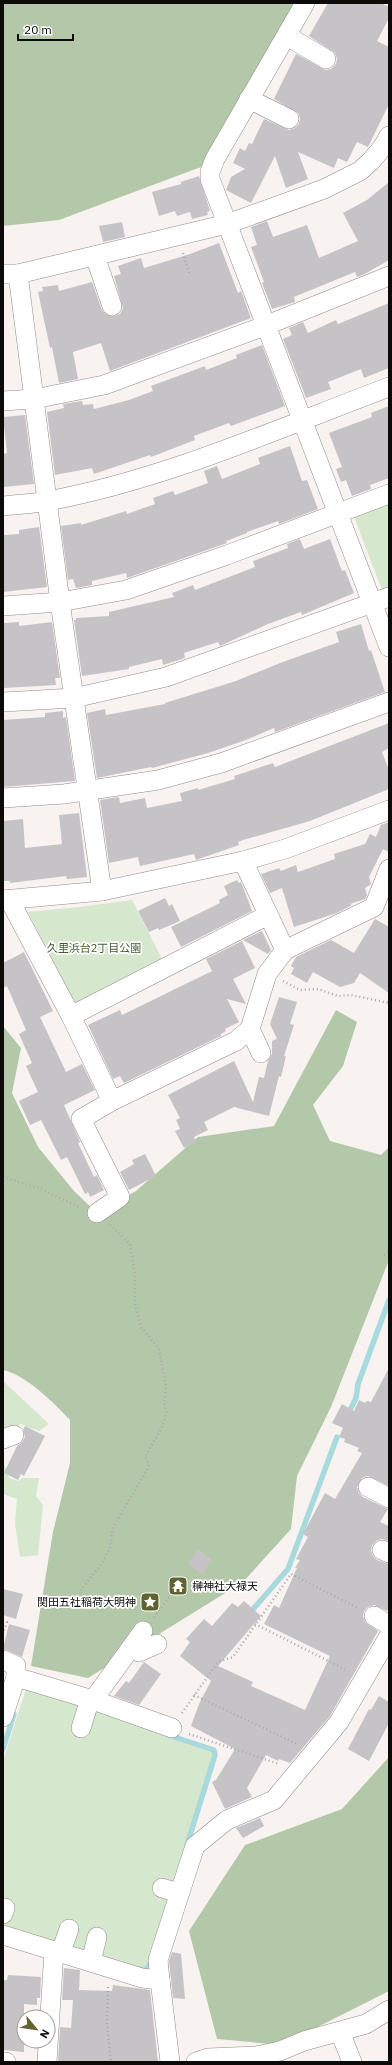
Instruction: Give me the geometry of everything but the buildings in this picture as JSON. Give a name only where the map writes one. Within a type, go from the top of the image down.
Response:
[{"type":"street","points":[[305,3],[214,159],[210,172],[210,179],[339,514],[380,600],[389,647]]},
{"type":"street","points":[[287,36],[326,59]]},
{"type":"street","points":[[249,99],[289,119]]},
{"type":"street","points":[[102,891],[60,602],[34,399],[11,274],[95,256],[227,224],[324,189],[346,179],[371,161],[382,148],[389,136]]},
{"type":"street","points":[[95,256],[112,306]]},
{"type":"street","points":[[3,401],[34,399],[104,385],[267,325],[389,276]]},
{"type":"street","points":[[3,506],[47,502],[124,484],[168,470],[389,387]]},
{"type":"street","points":[[3,606],[60,602],[126,590],[155,581],[339,514],[389,494]]},
{"type":"street","points":[[3,702],[74,698],[166,677],[380,600]]},
{"type":"street","points":[[3,798],[88,791],[158,780],[221,763],[389,702]]},
{"type":"street","points":[[112,1101],[71,1016],[7,900],[102,891],[243,861],[285,849],[389,810]]},
{"type":"street","points":[[243,861],[285,950]]},
{"type":"street","points":[[97,1213],[120,1197],[81,1119],[112,1101],[236,1041],[250,1029],[267,974],[285,950],[374,907],[389,869]]},
{"type":"street","points":[[71,1016],[268,915]]},
{"type":"street","points":[[250,1029],[261,1053]]},
{"type":"street","points":[[368,1487],[389,1498]]},
{"type":"street","points":[[170,2062],[158,1960],[170,1891],[195,1846],[227,1820],[274,1800],[339,1722],[389,1636]]},
{"type":"street","points":[[81,1728],[91,1700],[133,1647],[150,1638]]},
{"type":"street","points":[[3,1660],[16,1666],[16,1677],[3,1717]]},
{"type":"street","points":[[16,1677],[91,1700],[168,1731]]},
{"type":"street","points":[[47,2062],[57,1951],[69,1929]]},
{"type":"street","points":[[3,1935],[142,1978],[160,1980]]},
{"type":"street","points":[[91,1962],[98,1937]]},
{"type":"street","points":[[196,2062],[208,2058],[256,2056],[280,2051],[304,2041],[366,2024],[389,2010]]},
{"type":"street","points":[[340,2032],[352,2062]]},
{"type":"path","points":[[177,236],[190,276]]},
{"type":"path","points":[[267,974],[300,990],[318,989],[338,996],[351,995],[389,1003]]},
{"type":"path","points":[[3,1177],[38,1188],[79,1207],[92,1210],[130,1244],[135,1275],[135,1303],[141,1327],[159,1349],[166,1387],[164,1404],[167,1411],[162,1428],[145,1457],[149,1464],[148,1470],[112,1529],[111,1546],[102,1563],[80,1591],[81,1603],[85,1605],[89,1606],[112,1601],[122,1606],[132,1607]]},
{"type":"path","points":[[384,1255],[389,1252]]},
{"type":"path","points":[[298,1771],[168,1731],[218,1662],[233,1657],[291,1574],[382,1621]]},
{"type":"path","points":[[150,1638],[184,1578]]},
{"type":"path","points":[[3,1621],[7,1622],[3,1633]]},
{"type":"path","points":[[255,1624],[365,1679]]},
{"type":"path","points":[[194,1695],[313,1752]]},
{"type":"path","points":[[108,1968],[107,2024],[111,2062]]},
{"type":"green space","points":[[3,3],[296,3],[201,167],[59,220],[3,226]]},
{"type":"green space","points":[[389,500],[389,587],[382,590],[353,514]]},
{"type":"green space","name":"久里浜台2丁目公園","points":[[132,900],[163,961],[80,1003],[73,1001],[28,912]]},
{"type":"green space","points":[[336,1010],[357,1022],[343,1066],[313,1105],[330,1141],[381,1155],[389,1147],[389,1260],[331,1407],[297,1476],[291,1529],[243,1582],[88,1678],[31,1666],[53,1532],[70,1463],[70,1420],[48,1398],[30,1383],[21,1377],[3,1370],[3,1026],[21,1048],[12,1093],[38,1147],[74,1191],[97,1213],[136,1191],[198,1137],[274,1126]]},
{"type":"green space","points":[[3,1381],[49,1424],[39,1431],[20,1424],[17,1432],[3,1437]]},
{"type":"green space","points":[[3,1461],[9,1478],[19,1481],[22,1478],[39,1478],[36,1496],[43,1505],[38,1555],[20,1557],[15,1524],[17,1499],[3,1494]]},
{"type":"green space","points":[[27,1686],[215,1751],[145,1970],[3,1925],[3,1761]]},
{"type":"green space","points":[[389,1757],[389,1991],[282,2045],[217,2039],[189,1931],[245,1845],[342,1809]]},
{"type":"waterway","points":[[348,1414],[356,1398],[358,1384],[389,1300]]},
{"type":"waterway","points":[[248,1615],[288,1569],[337,1437]]},
{"type":"waterway","points":[[3,1749],[14,1714]]},
{"type":"waterway","points":[[168,1735],[214,1750],[215,1755],[187,1845]]},
{"type":"waterway","points":[[140,1969],[143,1970],[149,1967],[151,1958]]},
{"type":"place","name":"榊神社大禄天","points":[[178,1586]]},
{"type":"place","name":"関田五社稲荷大明神","points":[[150,1602]]}]
